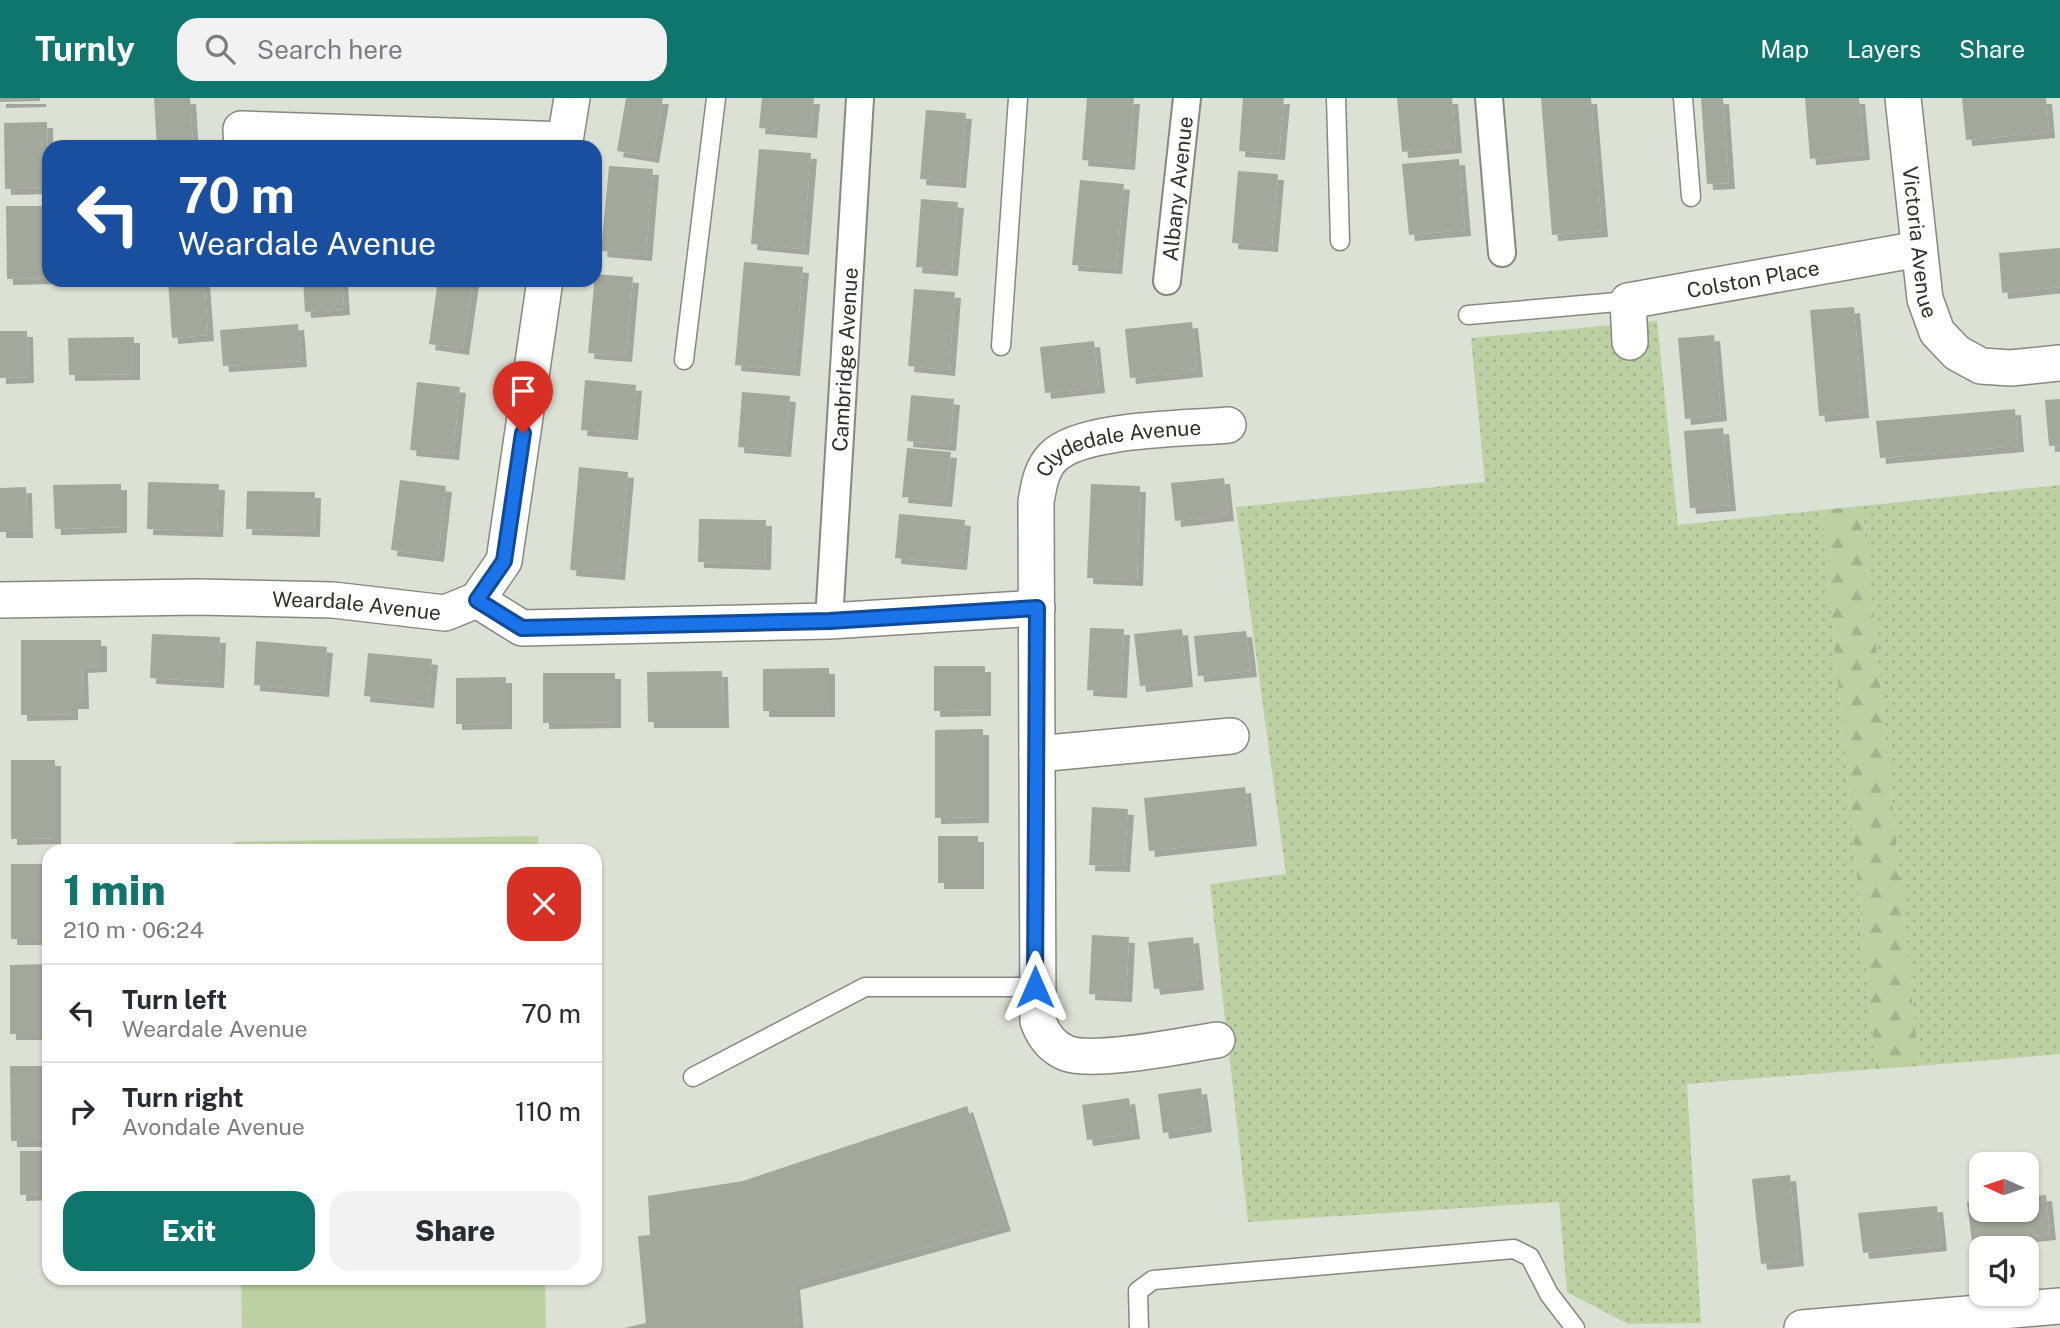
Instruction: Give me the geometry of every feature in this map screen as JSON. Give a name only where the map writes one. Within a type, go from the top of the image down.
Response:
[{"type":"street","points":[[566,140],[572,98]]},
{"type":"street","name":"Cambridge Avenue","points":[[829,621],[860,98]]},
{"type":"street","name":"Albany Avenue","points":[[1167,281],[1186,98]]},
{"type":"street","points":[[1489,98],[1502,253]]},
{"type":"street","name":"Victoria Avenue","points":[[1903,98],[1919,249],[1930,317],[1937,332],[1957,354],[1981,366],[1994,369],[2060,363]]},
{"type":"street","points":[[242,140],[241,129],[479,140]]},
{"type":"street","name":"Colston Place","points":[[1628,301],[1919,249]]},
{"type":"street","points":[[544,287],[504,561],[477,600],[522,628],[829,621],[1037,608]]},
{"type":"street","points":[[1628,301],[1630,342]]},
{"type":"street","name":"Clydedale Avenue","points":[[1217,1040],[1097,1056],[1068,1053],[1056,1047],[1041,1031],[1035,987],[1036,502],[1041,477],[1053,457],[1070,445],[1095,437],[1228,425]]},
{"type":"street","name":"Weardale Avenue","points":[[0,600],[198,597],[332,600],[445,613],[477,600]]},
{"type":"street","points":[[1037,754],[1231,736]]},
{"type":"street","points":[[1802,1328],[2060,1306]]},
{"type":"lane","points":[[684,360],[716,98]]},
{"type":"lane","points":[[1001,346],[1018,98]]},
{"type":"lane","points":[[1336,98],[1340,241]]},
{"type":"lane","points":[[1683,98],[1691,197]]},
{"type":"lane","points":[[1468,315],[1628,301]]},
{"type":"lane","points":[[693,1077],[865,987],[1035,987]]},
{"type":"lane","points":[[1139,1328],[1138,1291],[1153,1280],[1514,1249],[1530,1257],[1549,1294],[1575,1328]]},
{"type":"green space","points":[[1657,321],[1678,525],[1821,510],[1876,1069],[1687,1084],[1701,1323],[1628,1324],[1567,1292],[1559,1202],[1248,1222],[1210,884],[1286,874],[1236,507],[1485,482],[1471,338]]},
{"type":"green space","points":[[2060,485],[2060,1054],[1919,1066],[1862,506]]},
{"type":"green space","points":[[1862,506],[1919,1066],[1876,1069],[1821,510]]},
{"type":"green space","points":[[538,836],[538,844],[234,842]]},
{"type":"green space","points":[[241,1285],[545,1285],[546,1328],[242,1328]]},
{"type":"building","points":[[0,98],[40,98],[40,101],[0,102]]},
{"type":"building","points":[[154,98],[190,98],[193,140],[157,140]]},
{"type":"building","points":[[626,98],[663,98],[653,157],[617,151]]},
{"type":"building","points":[[762,98],[814,98],[811,132],[759,128]]},
{"type":"building","points":[[1087,98],[1134,98],[1129,164],[1082,160]]},
{"type":"building","points":[[1243,98],[1284,98],[1279,154],[1239,151]]},
{"type":"building","points":[[1397,98],[1452,98],[1456,147],[1402,152]]},
{"type":"building","points":[[1541,98],[1591,98],[1602,231],[1552,235]]},
{"type":"building","points":[[1701,98],[1723,98],[1729,183],[1707,184]]},
{"type":"building","points":[[1805,98],[1859,98],[1864,154],[1810,159]]},
{"type":"building","points":[[1962,98],[2046,98],[2049,132],[1966,140]]},
{"type":"building","points":[[926,110],[966,113],[960,182],[920,179]]},
{"type":"building","points":[[47,122],[47,140],[42,140],[42,188],[5,189],[4,123]]},
{"type":"building","points":[[759,149],[811,153],[803,249],[751,244]]},
{"type":"building","points":[[1459,159],[1465,230],[1409,235],[1402,164]]},
{"type":"building","points":[[609,166],[653,169],[646,255],[602,251]]},
{"type":"building","points":[[1238,171],[1278,174],[1272,246],[1232,243]]},
{"type":"building","points":[[1080,180],[1124,184],[1116,268],[1072,265]]},
{"type":"building","points":[[921,199],[958,202],[952,270],[916,267]]},
{"type":"building","points":[[6,206],[42,206],[42,278],[7,279]]},
{"type":"building","points":[[2060,248],[2060,287],[2002,293],[1999,253]]},
{"type":"building","points":[[744,262],[803,267],[794,370],[735,365]]},
{"type":"building","points":[[602,275],[633,277],[626,356],[588,353],[594,287],[602,287]]},
{"type":"building","points":[[168,287],[205,287],[208,335],[172,338]]},
{"type":"building","points":[[303,287],[342,287],[344,309],[305,312]]},
{"type":"building","points":[[437,287],[472,287],[463,349],[429,344]]},
{"type":"building","points":[[914,289],[955,292],[949,370],[908,366]]},
{"type":"building","points":[[1854,307],[1863,412],[1819,416],[1810,310]]},
{"type":"building","points":[[1192,322],[1197,371],[1130,378],[1125,329]]},
{"type":"building","points":[[298,324],[301,361],[223,366],[220,330]]},
{"type":"building","points":[[0,331],[27,331],[28,377],[0,378]]},
{"type":"building","points":[[1714,335],[1721,415],[1685,419],[1678,338]]},
{"type":"building","points":[[134,337],[134,374],[69,375],[68,338]]},
{"type":"building","points":[[1094,341],[1099,387],[1045,393],[1040,347]]},
{"type":"building","points":[[585,380],[636,385],[632,434],[581,430]]},
{"type":"building","points":[[417,382],[460,387],[453,454],[410,450]]},
{"type":"building","points":[[742,392],[790,396],[785,451],[738,447]]},
{"type":"building","points":[[911,395],[954,399],[950,445],[907,441]]},
{"type":"building","points":[[2060,399],[2060,445],[2049,446],[2045,400]]},
{"type":"building","points":[[2015,409],[2018,446],[1880,458],[1876,421]]},
{"type":"building","points":[[1723,428],[1730,505],[1690,508],[1684,431]]},
{"type":"building","points":[[907,448],[951,452],[946,501],[902,497]]},
{"type":"building","points":[[579,467],[628,472],[619,574],[570,570]]},
{"type":"building","points":[[1224,478],[1228,515],[1175,521],[1171,483]]},
{"type":"building","points":[[400,480],[446,486],[438,556],[391,550]]},
{"type":"building","points":[[148,482],[219,484],[217,531],[147,529]]},
{"type":"building","points":[[121,484],[121,527],[55,529],[53,485]]},
{"type":"building","points":[[1091,484],[1140,486],[1137,580],[1087,578]]},
{"type":"building","points":[[26,487],[27,532],[0,532],[0,488]]},
{"type":"building","points":[[247,491],[315,492],[314,531],[246,529]]},
{"type":"building","points":[[899,514],[965,520],[961,564],[895,558]]},
{"type":"building","points":[[699,519],[766,520],[765,564],[698,562]]},
{"type":"building","points":[[1090,628],[1124,629],[1121,692],[1087,690]]},
{"type":"building","points":[[1182,629],[1187,681],[1140,686],[1134,634]]},
{"type":"building","points":[[1246,631],[1251,671],[1198,676],[1194,636]]},
{"type":"building","points":[[152,634],[220,637],[218,682],[150,678]]},
{"type":"building","points":[[21,640],[101,640],[101,666],[82,667],[83,703],[72,703],[72,714],[21,715]]},
{"type":"building","points":[[256,641],[327,647],[323,691],[254,685]]},
{"type":"building","points":[[368,653],[432,659],[428,702],[364,696]]},
{"type":"building","points":[[934,666],[985,666],[985,710],[934,711]]},
{"type":"building","points":[[829,668],[829,711],[763,711],[763,669]]},
{"type":"building","points":[[722,671],[723,722],[648,722],[647,672]]},
{"type":"building","points":[[543,673],[615,673],[615,722],[543,723]]},
{"type":"building","points":[[506,677],[506,723],[456,724],[456,678]]},
{"type":"building","points":[[983,729],[983,817],[935,818],[935,730]]},
{"type":"building","points":[[11,760],[55,760],[55,838],[11,839]]},
{"type":"building","points":[[1245,787],[1251,840],[1149,851],[1144,798]]},
{"type":"building","points":[[1092,807],[1128,809],[1124,866],[1089,865]]},
{"type":"building","points":[[938,836],[978,836],[978,883],[938,883]]},
{"type":"building","points":[[11,864],[42,864],[42,939],[11,939]]},
{"type":"building","points":[[1092,935],[1129,937],[1126,996],[1089,994]]},
{"type":"building","points":[[1193,937],[1198,984],[1154,989],[1148,942]]},
{"type":"building","points":[[42,964],[42,1034],[10,1034],[10,965]]},
{"type":"building","points":[[10,1066],[42,1066],[42,1141],[11,1141]]},
{"type":"building","points":[[1201,1088],[1206,1126],[1163,1133],[1158,1094]]},
{"type":"building","points":[[1129,1098],[1134,1133],[1087,1140],[1082,1105]]},
{"type":"building","points":[[967,1106],[1005,1225],[794,1284],[798,1328],[624,1328],[646,1323],[638,1236],[650,1235],[648,1196],[743,1181]]},
{"type":"building","points":[[20,1151],[42,1151],[42,1194],[20,1195]]},
{"type":"building","points":[[1790,1175],[1798,1260],[1761,1264],[1752,1179]]},
{"type":"building","points":[[2046,1195],[2050,1234],[1971,1236],[1970,1222],[2039,1222],[2039,1196]]},
{"type":"building","points":[[1937,1206],[1941,1245],[1863,1253],[1858,1213]]},
{"type":"route","points":[[523,433],[504,561],[477,600],[522,628],[829,621],[1037,608],[1035,987]]}]
